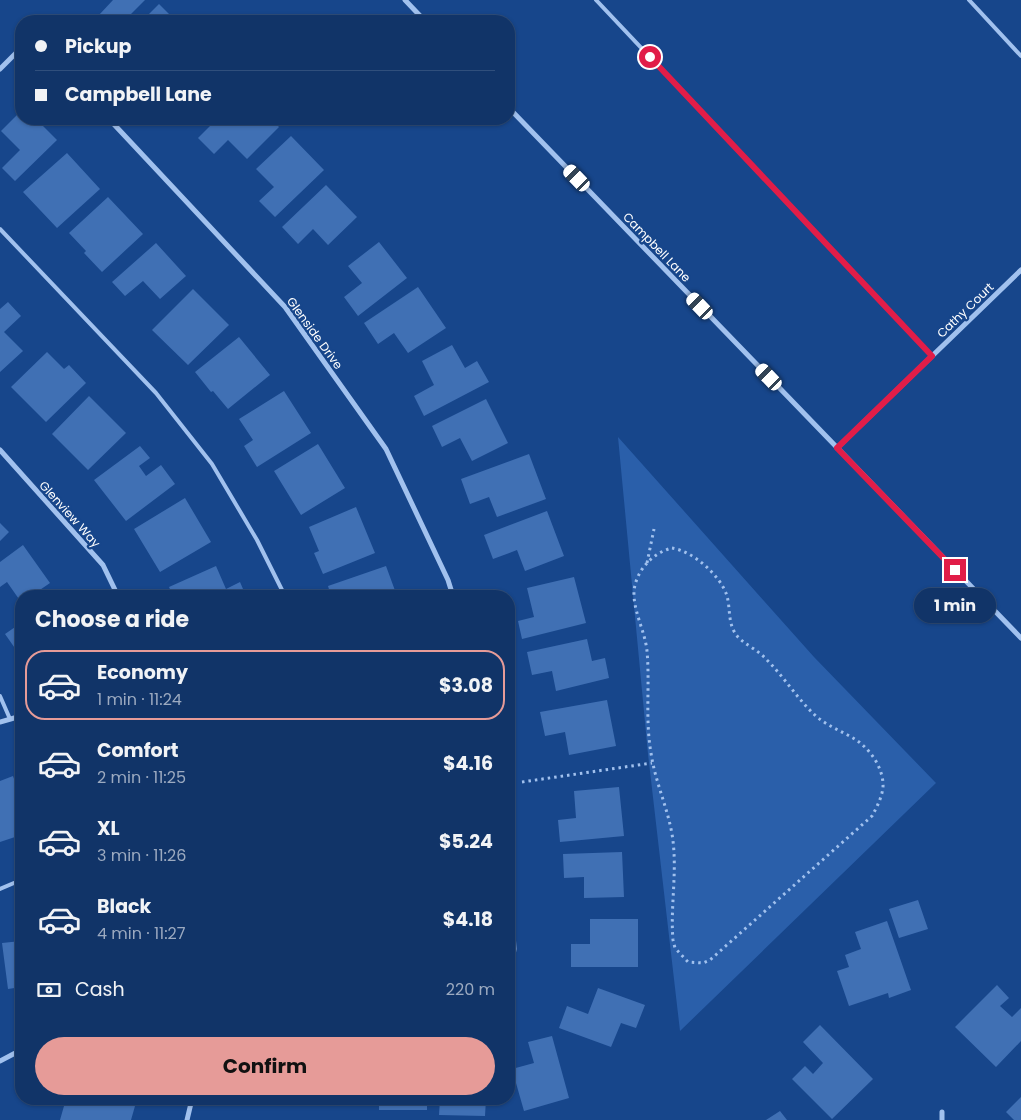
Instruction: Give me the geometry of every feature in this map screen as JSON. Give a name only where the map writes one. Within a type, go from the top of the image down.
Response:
[{"type":"street","points":[[405,0],[419,15]]},
{"type":"street","points":[[0,69],[15,54]]},
{"type":"street","name":"Campbell Lane","points":[[515,114],[1021,638]]},
{"type":"street","name":"Glenside Drive","points":[[115,125],[285,307],[386,449],[451,590]]},
{"type":"street","name":"Cathy Court","points":[[837,448],[1021,270]]},
{"type":"street","name":"Glenview Way","points":[[0,450],[103,565],[115,590]]},
{"type":"street","points":[[0,722],[15,718]]},
{"type":"street","points":[[0,1061],[15,1053]]},
{"type":"street","points":[[186,1120],[190,1105]]},
{"type":"street","points":[[942,1112],[942,1120]]},
{"type":"lane","points":[[596,0],[932,356]]},
{"type":"lane","points":[[969,0],[1021,56]]},
{"type":"lane","points":[[0,229],[156,394],[212,464],[257,540],[282,590]]},
{"type":"lane","points":[[0,696],[10,719]]},
{"type":"lane","points":[[0,889],[15,883]]},
{"type":"path","points":[[647,563],[654,529]]},
{"type":"path","points":[[672,548],[687,553],[701,562],[716,579],[727,596],[730,622],[736,634],[767,659],[792,690],[817,716],[827,724],[855,738],[876,760],[881,773],[883,787],[872,816],[710,960],[695,964],[688,962],[682,956],[675,948],[673,940],[674,867],[672,836],[666,805],[652,763],[647,719],[647,649],[634,591],[637,579],[647,563],[654,556],[672,548]]},
{"type":"path","points":[[522,782],[652,763]]},
{"type":"shaded area","points":[[618,437],[814,657],[936,783],[680,1031],[648,754]]},
{"type":"building","points":[[113,0],[145,0],[130,15],[99,15]]},
{"type":"building","points":[[159,4],[170,15],[148,15]]},
{"type":"building","points":[[15,117],[15,125],[42,125],[57,140],[15,181],[2,168],[20,150],[1,131]]},
{"type":"building","points":[[211,125],[277,125],[279,127],[247,159],[228,140],[214,154],[198,138]]},
{"type":"building","points":[[291,136],[324,170],[275,217],[259,201],[274,187],[256,169]]},
{"type":"building","points":[[67,153],[100,189],[57,228],[23,192]]},
{"type":"building","points":[[326,185],[357,217],[328,245],[313,229],[298,244],[282,227]]},
{"type":"building","points":[[108,197],[143,234],[102,272],[69,233]]},
{"type":"building","points":[[379,242],[407,278],[358,316],[344,297],[362,283],[348,266]]},
{"type":"building","points":[[156,243],[186,276],[160,299],[143,281],[125,296],[112,282]]},
{"type":"building","points":[[418,287],[446,328],[408,353],[394,333],[378,344],[364,323]]},
{"type":"building","points":[[193,289],[229,325],[188,365],[152,330]]},
{"type":"building","points":[[8,302],[21,316],[4,332],[23,351],[0,372],[0,309]]},
{"type":"building","points":[[239,337],[270,375],[228,409],[195,372]]},
{"type":"building","points":[[452,345],[465,368],[477,361],[489,382],[424,416],[414,396],[434,385],[422,361]]},
{"type":"building","points":[[47,352],[64,369],[69,365],[86,383],[46,422],[11,387]]},
{"type":"building","points":[[284,391],[311,433],[257,467],[244,446],[253,440],[239,419]]},
{"type":"building","points":[[89,396],[126,433],[88,470],[52,434]]},
{"type":"building","points":[[486,399],[508,443],[472,461],[460,438],[442,447],[432,426]]},
{"type":"building","points":[[318,444],[345,488],[301,515],[274,471]]},
{"type":"building","points":[[140,446],[150,458],[139,466],[146,476],[161,465],[175,484],[126,521],[94,480]]},
{"type":"building","points":[[529,454],[546,499],[497,517],[489,497],[470,504],[461,479]]},
{"type":"building","points":[[185,498],[211,542],[160,572],[134,529]]},
{"type":"building","points":[[356,507],[375,553],[323,574],[314,553],[319,551],[309,527]]},
{"type":"building","points":[[547,511],[564,556],[525,571],[517,550],[493,559],[484,535]]},
{"type":"building","points":[[0,523],[9,532],[0,541]]},
{"type":"building","points":[[23,545],[50,583],[40,590],[15,590],[15,593],[7,582],[0,587],[0,562]]},
{"type":"building","points":[[216,566],[226,589],[240,582],[243,590],[170,590],[169,587]]},
{"type":"building","points":[[386,566],[395,590],[329,590],[328,586]]},
{"type":"building","points":[[574,577],[586,623],[522,639],[518,621],[534,617],[527,588]]},
{"type":"building","points":[[15,627],[15,648],[5,634]]},
{"type":"building","points":[[587,639],[592,661],[605,658],[609,678],[556,691],[552,671],[532,675],[527,652]]},
{"type":"building","points":[[607,700],[616,746],[569,755],[565,732],[545,736],[540,712]]},
{"type":"building","points":[[13,776],[15,782],[15,837],[0,842],[0,781]]},
{"type":"building","points":[[619,787],[624,836],[560,842],[558,820],[576,818],[574,791]]},
{"type":"building","points":[[622,852],[624,897],[584,898],[584,877],[564,878],[563,854]]},
{"type":"building","points":[[918,900],[928,929],[899,938],[889,909]]},
{"type":"building","points":[[590,919],[638,919],[638,967],[571,967],[571,944],[590,944]]},
{"type":"building","points":[[887,921],[911,990],[889,998],[888,993],[849,1006],[837,971],[849,967],[845,955],[861,949],[855,932]]},
{"type":"building","points":[[15,942],[15,988],[8,989],[2,943]]},
{"type":"building","points":[[997,985],[1009,998],[1000,1006],[1012,1017],[1021,1008],[1021,1041],[996,1067],[955,1027]]},
{"type":"building","points":[[598,988],[645,1005],[636,1028],[621,1023],[611,1047],[559,1028],[567,1006],[588,1014]]},
{"type":"building","points":[[820,1025],[873,1079],[832,1119],[792,1079],[805,1066],[813,1074],[823,1063],[803,1042]]},
{"type":"building","points":[[552,1036],[569,1098],[524,1111],[515,1080],[515,1068],[534,1063],[528,1042]]},
{"type":"building","points":[[1021,1097],[1021,1120],[1014,1120],[1006,1112]]},
{"type":"building","points":[[64,1105],[135,1105],[131,1120],[60,1120]]},
{"type":"building","points":[[379,1105],[427,1105],[427,1110],[379,1110]]},
{"type":"building","points":[[440,1105],[486,1105],[485,1116],[439,1115]]},
{"type":"building","points":[[780,1111],[787,1120],[766,1120]]},
{"type":"route","points":[[650,57],[932,356],[837,448],[955,570]]}]
